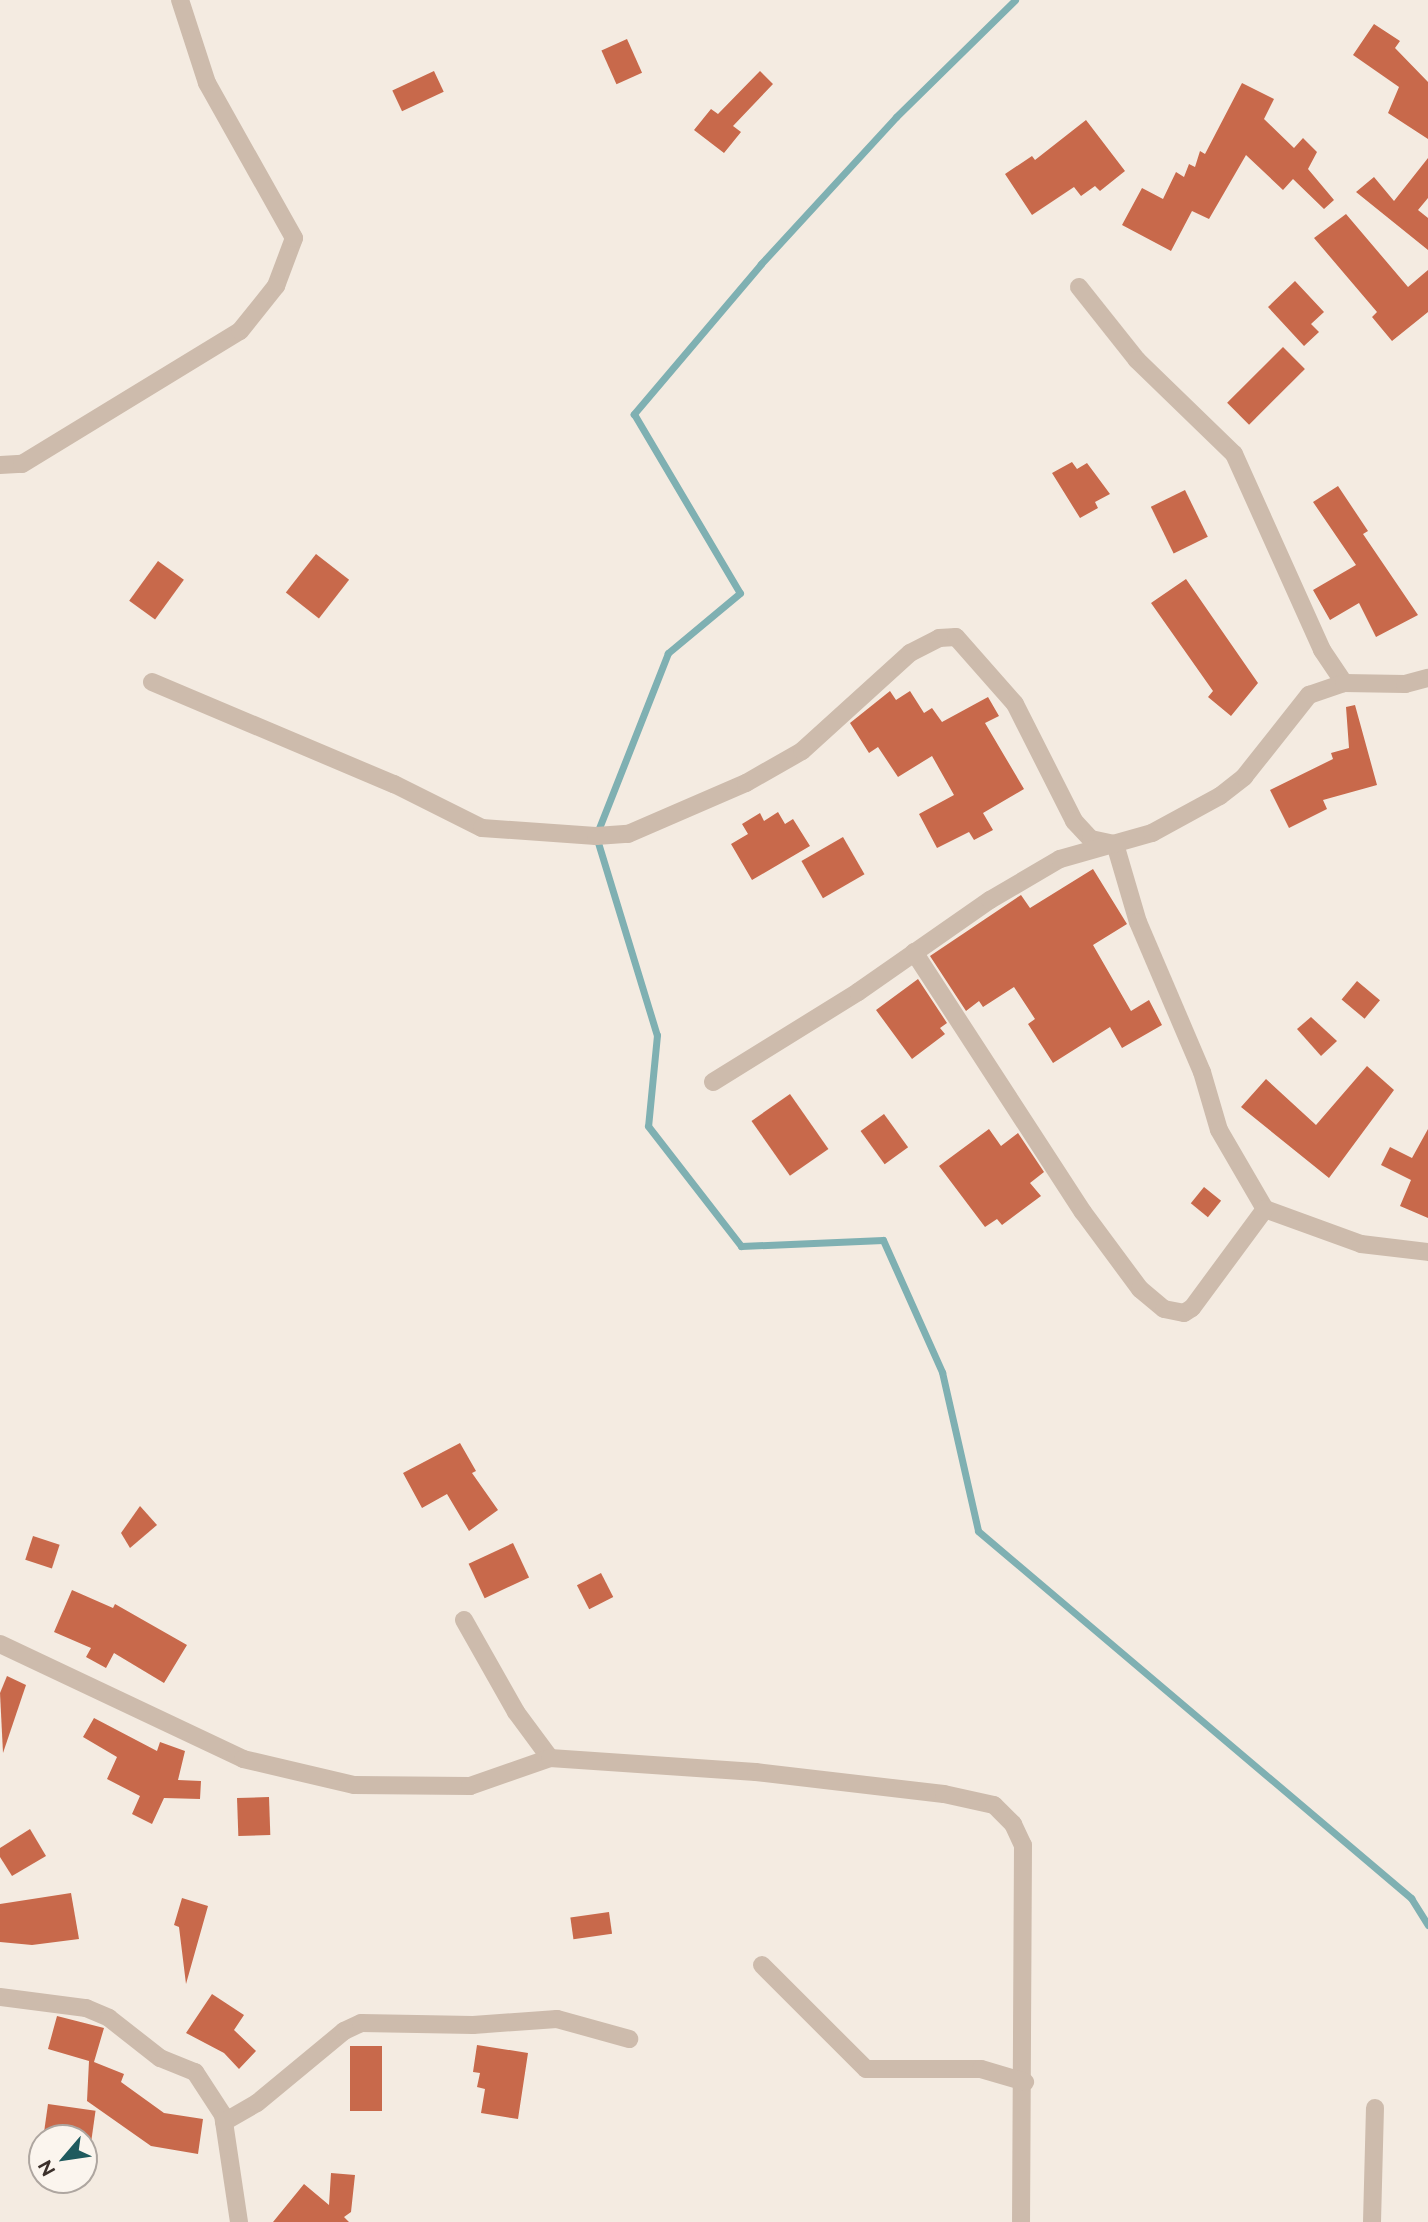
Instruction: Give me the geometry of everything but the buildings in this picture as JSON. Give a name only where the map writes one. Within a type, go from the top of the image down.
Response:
[{"type":"street","points":[[0,466],[22,464],[240,331],[276,286],[294,238],[207,83],[180,0]]},
{"type":"street","points":[[1079,287],[1137,360],[1234,454],[1322,650],[1344,683]]},
{"type":"street","points":[[152,682],[394,784],[482,828],[562,836],[628,834],[746,783],[802,751],[910,653],[939,638],[956,636],[1015,705],[1074,821],[1091,839],[1115,844]]},
{"type":"street","points":[[713,1082],[1060,859],[1152,833],[1220,796],[1244,777],[1309,695],[1344,683],[1405,684],[1428,678]]},
{"type":"street","points":[[1115,844],[1138,922],[1202,1072],[1219,1130],[1265,1209],[1361,1244],[1428,1252]]},
{"type":"street","points":[[914,952],[1083,1212],[1140,1289],[1164,1309],[1184,1313],[1192,1308],[1265,1209]]},
{"type":"street","points":[[464,1620],[516,1712],[550,1758]]},
{"type":"street","points":[[0,1644],[243,1759],[354,1785],[470,1786],[550,1758],[756,1772],[944,1794],[994,1805],[1013,1824],[1023,1845],[1025,2082],[1021,2222]]},
{"type":"street","points":[[762,1965],[866,2069],[981,2069],[1025,2082]]},
{"type":"street","points":[[0,1997],[86,2008],[109,2018],[160,2058],[195,2072],[224,2122],[239,2222]]},
{"type":"street","points":[[224,2122],[257,2104],[344,2031],[361,2023],[473,2025],[557,2019],[629,2039]]},
{"type":"street","points":[[1372,2222],[1375,2108]]},
{"type":"waterway","points":[[1015,0],[896,117],[761,264],[634,414],[740,593],[668,653],[596,836],[657,1035],[648,1126],[741,1246],[883,1240],[942,1372],[978,1531],[1411,1898],[1428,1925]]}]
